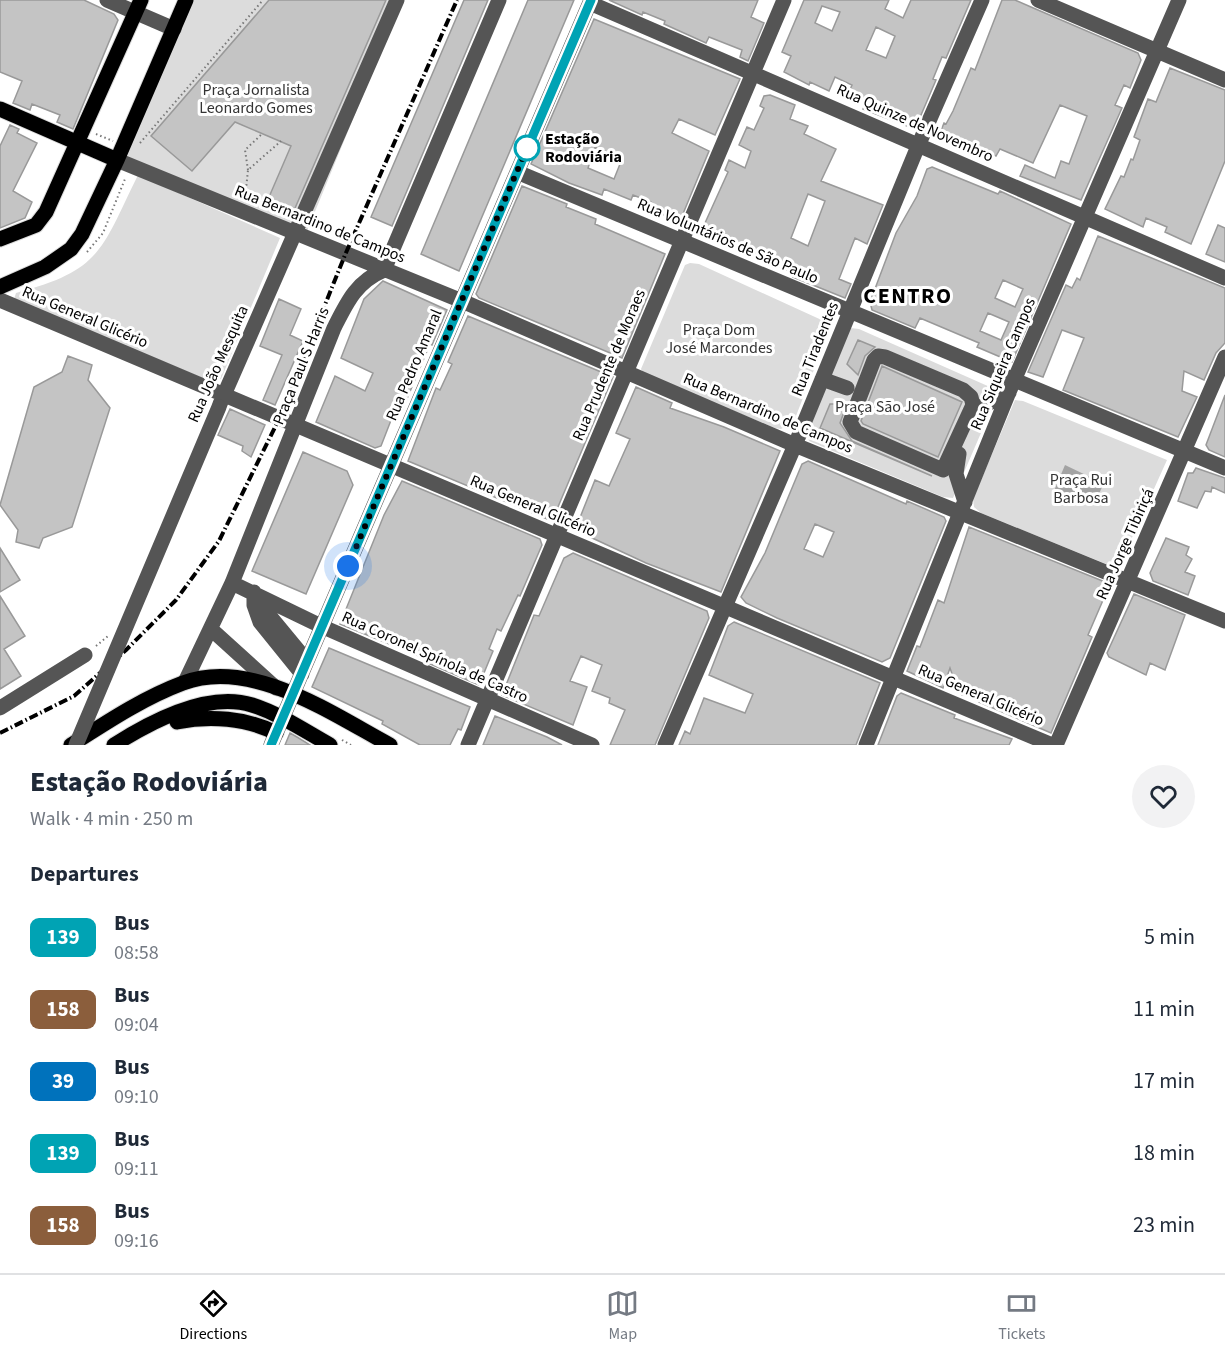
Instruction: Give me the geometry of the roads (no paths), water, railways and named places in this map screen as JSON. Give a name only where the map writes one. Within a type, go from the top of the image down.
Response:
[{"type":"main road","points":[[0,287],[45,267],[71,249],[82,234],[170,27],[186,0]]},
{"type":"main road","points":[[0,239],[36,225],[46,212],[83,139],[139,9]]},
{"type":"main road","name":"Rua Bernardino de Campos","points":[[0,109],[117,153]]},
{"type":"main road","points":[[71,745],[124,712],[184,682],[210,677],[233,676],[293,693],[390,745]]},
{"type":"main road","points":[[114,745],[155,720],[220,702],[252,705],[282,718],[330,745]]},
{"type":"main road","points":[[134,733],[191,719],[208,718],[260,725],[273,739]]},
{"type":"street","points":[[107,0],[139,9],[170,27]]},
{"type":"street","name":"Rua João Mesquita","points":[[76,745],[221,401],[296,235],[397,0]]},
{"type":"street","points":[[384,270],[499,0]]},
{"type":"street","name":"Rua Prudente de Moraes","points":[[468,745],[784,0]]},
{"type":"street","name":"Rua Tiradentes","points":[[665,745],[795,445],[918,146],[982,0]]},
{"type":"street","points":[[1038,0],[1225,80]]},
{"type":"street","name":"Rua Siqueira Campos","points":[[866,745],[1012,387],[1179,0]]},
{"type":"street","name":"Rua Quinze de Novembro","points":[[590,1],[1225,278]]},
{"type":"street","name":"Rua Pedro Amaral","points":[[273,739],[304,668],[315,623],[356,545],[590,1]]},
{"type":"street","name":"Rua Bernardino de Campos","points":[[117,153],[296,235],[462,301],[795,445],[963,507],[1225,621]]},
{"type":"street","name":"Rua Voluntários de São Paulo","points":[[517,172],[849,312],[1012,387],[1225,468]]},
{"type":"street","name":"Praça Paul S Harris","points":[[184,682],[212,630],[232,583],[333,328],[354,290],[368,277],[384,270]]},
{"type":"street","name":"Rua General Glicério","points":[[0,300],[221,401],[296,425],[1054,745]]},
{"type":"street","points":[[963,507],[955,467],[960,452],[961,434],[973,405],[971,397],[963,390],[885,357],[874,360],[850,422],[856,432],[940,470],[946,468],[961,434],[970,429],[981,407],[1012,387]]},
{"type":"street","name":"Rua Jorge Tibiriçá","points":[[1054,745],[1186,452],[1225,357]]},
{"type":"street","points":[[822,379],[847,388]]},
{"type":"street","name":"Rua Coronel Spínola de Castro","points":[[232,583],[254,598],[592,745]]},
{"type":"street","points":[[254,598],[269,615],[304,668]]},
{"type":"street","points":[[212,630],[276,688]]},
{"type":"street","points":[[0,708],[85,655]]},
{"type":"railway","points":[[0,733],[74,696],[126,650],[176,600],[219,541],[279,419],[345,255],[457,0]]},
{"type":"place","name":"Estação Rodoviária","points":[[527,148]]},
{"type":"district","name":"CENTRO","points":[[908,296]]},
{"type":"park label","name":"Praça Jornalista Leonardo Gomes","points":[[256,99]]},
{"type":"park label","name":"Praça Dom José Marcondes","points":[[719,339]]},
{"type":"park label","name":"Praça São José","points":[[885,407]]},
{"type":"park label","name":"Praça Rui Barbosa","points":[[1081,489]]}]
